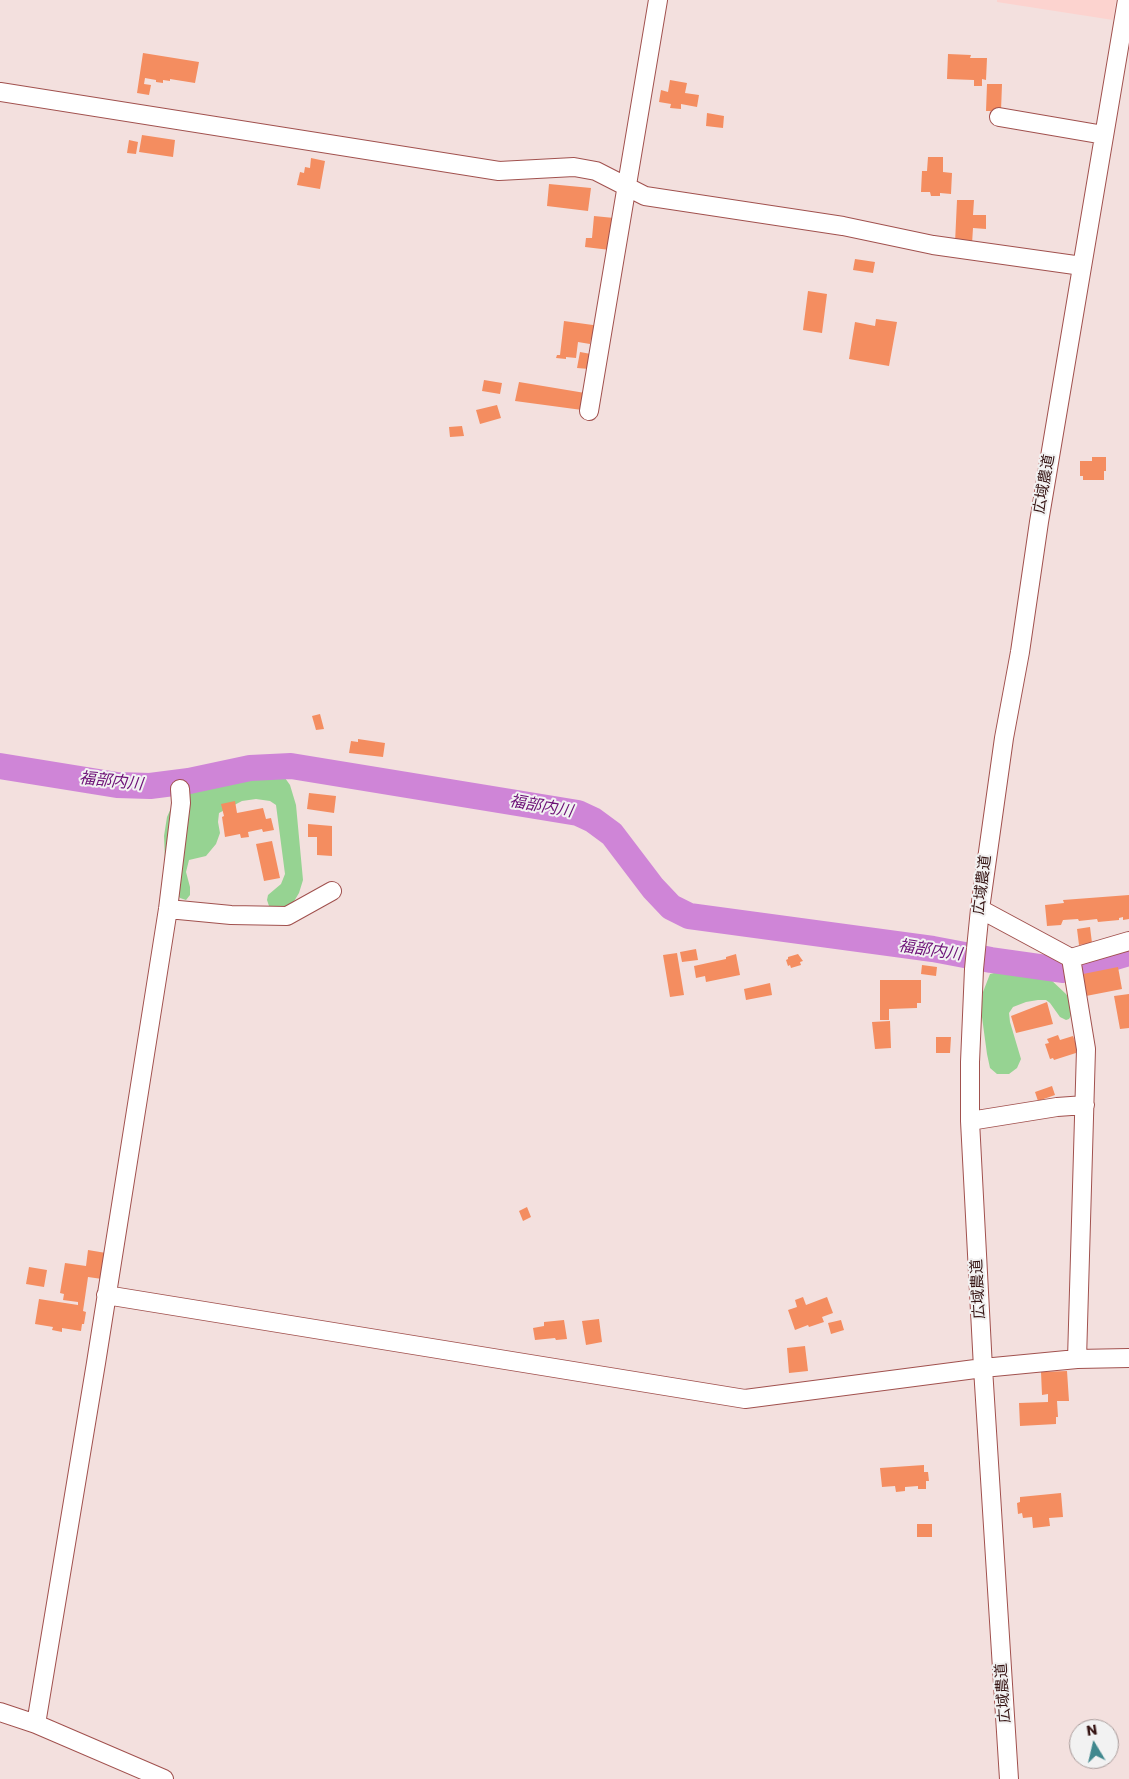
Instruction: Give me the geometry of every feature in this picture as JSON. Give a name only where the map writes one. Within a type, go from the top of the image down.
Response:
[{"type":"street","points":[[589,411],[658,0]]},
{"type":"street","name":"広域農道","points":[[1009,1779],[983,1368],[970,1122],[970,1062],[974,969],[980,910],[1003,747],[1127,0]]},
{"type":"street","points":[[0,92],[499,171],[574,167],[596,171],[645,196],[843,226],[933,245],[1082,266]]},
{"type":"street","points":[[999,117],[1104,135]]},
{"type":"street","points":[[36,1724],[168,909],[181,803],[180,790]]},
{"type":"street","points":[[168,909],[231,915],[287,916],[332,891]]},
{"type":"street","points":[[980,910],[1071,964],[1086,1049],[1077,1359]]},
{"type":"street","points":[[1071,964],[1129,941]]},
{"type":"street","points":[[970,1122],[1057,1107],[1085,1105]]},
{"type":"street","points":[[106,1295],[745,1398],[983,1368],[1077,1359],[1129,1358]]},
{"type":"street","points":[[0,1712],[36,1724],[164,1779]]},
{"type":"shaded area","points":[[997,0],[1116,0],[1113,20],[997,2]]},
{"type":"green space","points":[[277,773],[285,778],[290,785],[296,805],[303,880],[299,893],[293,903],[273,910],[269,906],[268,895],[281,884],[285,874],[276,805],[270,801],[256,799],[242,801],[219,813],[220,833],[216,844],[206,856],[189,860],[186,872],[190,895],[186,900],[180,898],[168,880],[165,861],[164,836],[167,817],[171,808],[195,788],[235,774]]},
{"type":"green space","points":[[1010,969],[1024,970],[1049,978],[1072,1002],[1073,1012],[1069,1019],[1066,1020],[1060,1017],[1046,1000],[1026,1002],[1013,1007],[1009,1013],[1010,1022],[1021,1059],[1017,1068],[1009,1074],[997,1074],[990,1068],[987,1054],[981,1010],[983,992],[990,974]]},
{"type":"building","points":[[143,53],[199,62],[195,83],[170,79],[170,81],[163,80],[163,83],[145,78],[144,84],[151,85],[149,95],[137,93]]},
{"type":"building","points":[[948,54],[971,55],[970,58],[987,58],[986,80],[982,79],[982,86],[974,86],[974,80],[947,79]]},
{"type":"building","points":[[670,80],[687,83],[685,93],[699,95],[697,107],[681,104],[681,109],[670,108],[671,104],[659,102],[661,90],[668,92]]},
{"type":"building","points":[[987,84],[1002,84],[1001,111],[986,111]]},
{"type":"building","points":[[707,113],[724,116],[723,128],[706,126]]},
{"type":"building","points":[[142,135],[175,140],[173,157],[139,152]]},
{"type":"building","points":[[129,140],[138,142],[136,154],[127,153]]},
{"type":"building","points":[[928,157],[943,157],[943,172],[952,173],[951,194],[940,193],[940,196],[931,196],[930,192],[921,192],[922,171],[927,171]]},
{"type":"building","points":[[311,158],[325,161],[320,189],[297,185],[300,172],[304,173],[305,167],[310,168]]},
{"type":"building","points":[[549,184],[591,188],[588,211],[547,206]]},
{"type":"building","points":[[957,200],[974,200],[973,215],[986,215],[986,229],[973,228],[972,244],[955,243]]},
{"type":"building","points":[[594,216],[614,218],[610,250],[585,247],[586,238],[592,238]]},
{"type":"building","points":[[855,259],[875,262],[873,273],[853,270]]},
{"type":"building","points":[[808,291],[827,294],[822,333],[803,330]]},
{"type":"building","points":[[876,319],[897,322],[889,366],[849,359],[855,322],[875,326]]},
{"type":"building","points":[[564,321],[600,326],[598,340],[591,339],[590,344],[578,342],[576,358],[556,358],[557,355],[560,355]]},
{"type":"building","points":[[580,352],[591,354],[589,369],[577,368]]},
{"type":"building","points":[[484,380],[502,383],[500,394],[482,391]]},
{"type":"building","points":[[519,382],[585,393],[582,410],[515,401]]},
{"type":"building","points":[[497,405],[501,418],[480,424],[476,410]]},
{"type":"building","points":[[462,426],[464,436],[450,437],[449,427]]},
{"type":"building","points":[[1092,457],[1106,457],[1104,480],[1083,480],[1083,476],[1080,476],[1080,461],[1092,461]]},
{"type":"building","points":[[320,714],[324,729],[316,730],[312,716]]},
{"type":"building","points":[[358,739],[385,743],[383,757],[349,753],[351,741],[358,742]]},
{"type":"building","points":[[309,793],[336,796],[334,813],[307,809]]},
{"type":"building","points":[[235,801],[237,813],[263,808],[266,819],[271,818],[274,830],[263,832],[262,829],[248,832],[249,837],[241,838],[240,834],[225,837],[222,817],[224,816],[221,804]]},
{"type":"building","points":[[308,824],[332,826],[332,856],[317,855],[317,837],[308,837]]},
{"type":"building","points":[[272,841],[280,878],[264,881],[256,844]]},
{"type":"building","points":[[1129,895],[1129,919],[1123,920],[1123,917],[1119,918],[1119,920],[1098,922],[1097,919],[1063,920],[1061,925],[1047,926],[1045,905],[1064,903],[1063,900]]},
{"type":"building","points":[[1090,927],[1092,943],[1079,945],[1077,929]]},
{"type":"building","points":[[696,949],[698,960],[682,962],[680,952]]},
{"type":"building","points":[[677,953],[684,995],[670,997],[663,955]]},
{"type":"building","points":[[736,954],[740,975],[706,982],[705,976],[696,978],[694,966],[726,959],[726,957]]},
{"type":"building","points":[[798,954],[803,961],[800,962],[801,965],[791,968],[786,960],[788,957]]},
{"type":"building","points":[[922,965],[937,967],[936,976],[921,974]]},
{"type":"building","points":[[1118,967],[1122,989],[1086,996],[1083,974]]},
{"type":"building","points":[[880,980],[921,980],[921,1003],[917,1003],[917,1008],[889,1009],[889,1020],[880,1020]]},
{"type":"building","points":[[770,983],[772,995],[746,1000],[744,989]]},
{"type":"building","points":[[1129,994],[1129,1028],[1120,1029],[1114,996]]},
{"type":"building","points":[[1047,1002],[1053,1024],[1016,1033],[1011,1016]]},
{"type":"building","points":[[890,1021],[891,1048],[875,1049],[872,1022]]},
{"type":"building","points":[[1058,1035],[1060,1040],[1073,1036],[1079,1052],[1054,1060],[1053,1058],[1050,1059],[1045,1044],[1049,1043],[1047,1039]]},
{"type":"building","points":[[936,1037],[951,1037],[950,1053],[936,1053]]},
{"type":"building","points":[[1052,1086],[1055,1095],[1038,1101],[1035,1092]]},
{"type":"building","points":[[527,1207],[531,1217],[523,1221],[519,1211]]},
{"type":"building","points":[[88,1250],[106,1253],[102,1279],[88,1277],[83,1311],[86,1312],[81,1331],[62,1328],[62,1332],[52,1330],[53,1327],[35,1324],[39,1299],[78,1305],[78,1302],[63,1300],[64,1294],[60,1293],[65,1263],[86,1266]]},
{"type":"building","points":[[29,1267],[47,1270],[44,1287],[26,1284]]},
{"type":"building","points":[[803,1297],[806,1305],[827,1297],[833,1313],[822,1317],[824,1322],[795,1330],[788,1310],[797,1307],[795,1300]]},
{"type":"building","points":[[599,1319],[602,1342],[586,1345],[582,1321]]},
{"type":"building","points":[[564,1320],[567,1339],[535,1340],[533,1328],[544,1326],[544,1322]]},
{"type":"building","points":[[841,1320],[844,1330],[831,1334],[828,1323]]},
{"type":"building","points":[[805,1346],[808,1371],[789,1373],[787,1348]]},
{"type":"building","points":[[1067,1371],[1069,1401],[1057,1401],[1058,1417],[1056,1417],[1056,1424],[1020,1426],[1019,1403],[1048,1402],[1048,1394],[1042,1395],[1041,1372]]},
{"type":"building","points":[[924,1465],[924,1472],[928,1472],[929,1481],[926,1481],[926,1489],[918,1489],[918,1486],[905,1487],[905,1491],[896,1492],[895,1486],[882,1487],[880,1468]]},
{"type":"building","points":[[1061,1493],[1063,1517],[1049,1518],[1050,1526],[1033,1528],[1032,1517],[1023,1518],[1022,1513],[1018,1514],[1017,1503],[1020,1502],[1020,1497]]},
{"type":"building","points":[[917,1524],[932,1524],[932,1537],[917,1537]]},
{"type":"waterway","name":"福部内川","points":[[0,766],[117,785],[150,786],[189,781],[250,768],[291,766],[578,813],[593,820],[612,834],[653,888],[671,907],[689,916],[933,949],[991,960],[1062,970],[1129,953]]}]
